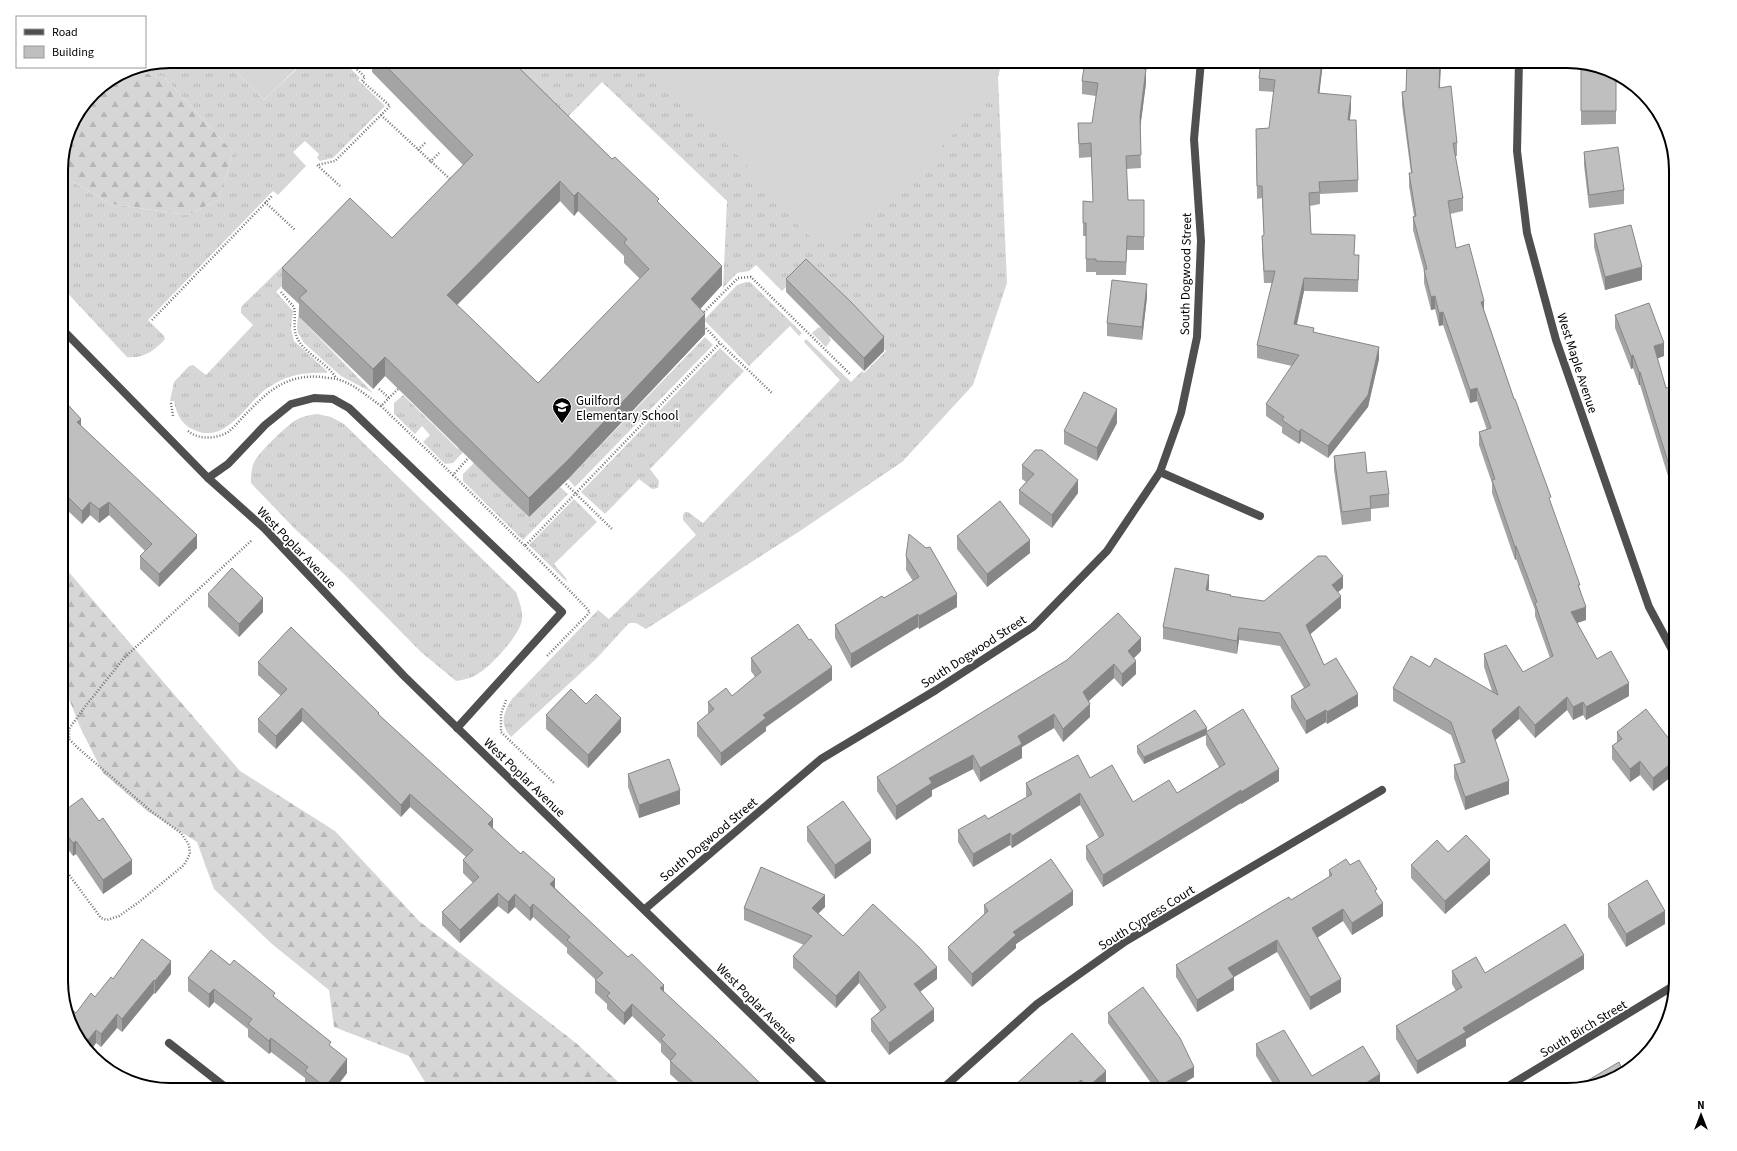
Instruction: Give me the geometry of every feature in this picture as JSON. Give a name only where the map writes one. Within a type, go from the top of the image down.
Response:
[{"type":"street","name":"South Dogwood Street","points":[[645,909],[821,759],[936,690],[1033,628],[1107,551],[1160,472],[1181,413],[1198,337],[1201,241],[1194,139],[1200,68]]},
{"type":"street","name":"West Maple Avenue","points":[[1519,68],[1517,151],[1527,233],[1556,340],[1649,607],[1669,644]]},
{"type":"street","name":"West Poplar Avenue","points":[[68,335],[208,478],[264,528],[404,676],[645,909],[822,1083]]},
{"type":"street","points":[[208,478],[228,464],[265,425],[290,404],[314,398],[332,399],[349,408],[562,612],[457,728]]},
{"type":"street","points":[[1160,472],[1260,516]]},
{"type":"street","name":"South Cypress Court","points":[[949,1083],[1037,1004],[1126,941],[1382,790]]},
{"type":"street","name":"South Birch Street","points":[[1514,1083],[1669,989]]},
{"type":"street","points":[[169,1043],[220,1083]]},
{"type":"path","points":[[340,186],[317,165],[335,161],[390,106],[362,81],[365,77],[355,68]]},
{"type":"path","points":[[381,115],[454,184]]},
{"type":"path","points":[[418,150],[426,142]]},
{"type":"path","points":[[430,162],[439,153]]},
{"type":"path","points":[[152,320],[273,195]]},
{"type":"path","points":[[266,202],[295,230]]},
{"type":"path","points":[[697,319],[738,278],[751,277],[850,374]]},
{"type":"path","points":[[281,292],[294,307],[295,334],[300,343],[332,371],[336,379]]},
{"type":"path","points":[[702,324],[772,393]]},
{"type":"path","points":[[525,546],[720,343]]},
{"type":"path","points":[[379,389],[389,398]]},
{"type":"path","points":[[381,406],[525,546],[590,612],[546,658]]},
{"type":"path","points":[[452,475],[472,455]]},
{"type":"path","points":[[566,484],[613,530]]},
{"type":"path","points":[[68,873],[101,918],[107,920],[119,916],[139,902],[184,865],[187,860],[190,854],[189,845],[181,833],[152,812],[78,748],[69,739],[70,729],[84,708],[124,658],[264,528]]},
{"type":"path","points":[[507,698],[501,714],[501,732],[554,783]]},
{"type":"green space","points":[[170,68],[232,68],[264,100],[298,68],[350,68],[360,78],[358,80],[385,106],[333,158],[320,161],[317,158],[319,154],[305,141],[293,152],[306,166],[278,195],[273,191],[148,320],[164,336],[165,339],[148,353],[138,357],[127,357],[68,294],[68,179],[111,204],[187,215],[219,200],[233,152],[164,77],[139,72]]},
{"type":"green space","points":[[232,68],[297,68],[264,100]]},
{"type":"green space","points":[[522,68],[1000,68],[998,77],[1007,283],[973,385],[902,462],[800,531],[646,629],[636,623],[629,623],[597,658],[511,737],[505,728],[504,718],[506,709],[512,699],[598,610],[609,619],[696,535],[683,520],[683,515],[685,512],[688,512],[703,523],[840,380],[804,342],[806,339],[851,382],[862,371],[864,373],[886,351],[851,316],[829,337],[831,340],[826,347],[812,333],[819,327],[820,328],[840,306],[805,269],[782,291],[756,265],[749,271],[737,273],[723,288],[727,201],[602,82],[559,126],[518,72]]},
{"type":"green space","points":[[659,68],[985,68],[994,89],[919,172],[837,241],[814,240],[801,229],[741,159],[657,71]]},
{"type":"green space","points":[[139,72],[164,77],[233,152],[219,200],[187,215],[111,204],[68,179],[68,163],[71,143],[78,125],[89,108],[103,93],[125,78]]},
{"type":"green space","points":[[335,215],[351,216],[276,292],[293,311],[291,328],[294,341],[327,371],[327,373],[295,375],[273,384],[258,396],[233,422],[214,432],[204,433],[188,427],[180,417],[174,401],[170,401],[174,382],[189,366],[193,365],[206,375],[253,325],[241,313],[241,308],[243,305]]},
{"type":"green space","points":[[750,282],[802,333],[799,336],[790,326],[749,366],[704,320],[737,285]]},
{"type":"green space","points":[[299,308],[305,311],[300,318],[373,393],[341,376],[304,343],[298,333],[297,327]]},
{"type":"green space","points":[[705,337],[713,345],[575,487],[568,479]]},
{"type":"green space","points":[[720,348],[744,371],[650,469],[659,481],[658,488],[652,489],[639,479],[605,514],[581,492]]},
{"type":"green space","points":[[403,395],[458,449],[477,431],[480,434],[453,463],[445,464],[423,442],[430,435],[422,426],[415,434],[394,414],[394,403]]},
{"type":"green space","points":[[317,414],[331,417],[344,424],[516,592],[522,612],[522,619],[517,633],[505,649],[485,669],[476,675],[456,681],[421,652],[344,574],[294,528],[251,483],[254,462],[269,444],[296,420]]},
{"type":"green space","points":[[477,460],[529,517],[560,487],[568,494],[523,540],[463,481],[463,474]]},
{"type":"green space","points":[[574,499],[597,522],[554,564],[566,578],[567,582],[529,545]]},
{"type":"green space","points":[[68,571],[240,771],[335,831],[419,921],[576,1043],[619,1083],[426,1083],[409,1056],[334,1027],[329,990],[272,944],[214,889],[197,842],[147,811],[103,773],[81,729],[68,696]]},
{"type":"building","points":[[388,68],[519,68],[612,159],[615,157],[659,199],[657,201],[722,266],[691,299],[705,314],[568,460],[529,498],[385,357],[373,369],[299,298],[307,291],[282,268],[350,198],[392,238],[473,155]],"holes":[[[560,181],[574,196],[578,192],[627,239],[624,243],[649,269],[538,383],[447,295]]]},
{"type":"building","points":[[1084,68],[1146,69],[1140,116],[1141,155],[1126,156],[1128,200],[1144,200],[1144,237],[1127,236],[1126,262],[1096,261],[1096,259],[1086,259],[1086,223],[1083,223],[1083,201],[1093,202],[1091,143],[1079,144],[1078,123],[1092,123],[1098,83],[1082,81]]},
{"type":"building","points":[[1260,68],[1321,68],[1318,93],[1351,96],[1348,120],[1356,120],[1358,180],[1319,182],[1320,192],[1309,193],[1311,234],[1355,235],[1354,255],[1359,255],[1358,280],[1304,278],[1294,324],[1314,328],[1313,332],[1379,347],[1368,395],[1328,446],[1301,429],[1299,432],[1282,420],[1284,417],[1266,404],[1299,355],[1257,345],[1275,271],[1264,271],[1262,186],[1257,186],[1256,129],[1269,128],[1275,80],[1259,78]]},
{"type":"building","points":[[1407,68],[1440,68],[1439,88],[1451,86],[1457,143],[1453,143],[1463,198],[1448,201],[1456,248],[1469,244],[1484,301],[1481,302],[1514,399],[1551,497],[1549,498],[1580,585],[1578,585],[1586,607],[1571,612],[1597,659],[1611,651],[1629,683],[1586,707],[1583,702],[1573,707],[1567,697],[1535,725],[1519,706],[1492,730],[1509,781],[1465,797],[1454,765],[1465,762],[1451,722],[1393,688],[1411,656],[1430,667],[1435,658],[1498,695],[1484,654],[1506,645],[1523,672],[1553,656],[1535,603],[1537,602],[1516,546],[1515,547],[1492,480],[1495,479],[1479,432],[1491,428],[1477,388],[1470,390],[1443,312],[1439,313],[1435,296],[1431,297],[1424,270],[1427,269],[1413,217],[1416,216],[1409,173],[1412,173],[1402,92],[1406,91]]},
{"type":"building","points":[[1581,69],[1594,71],[1616,81],[1616,111],[1581,111]]},
{"type":"building","points":[[1618,147],[1624,190],[1589,195],[1584,152]]},
{"type":"building","points":[[1631,225],[1642,267],[1605,277],[1594,234]]},
{"type":"building","points":[[806,259],[851,302],[884,337],[864,358],[786,279]]},
{"type":"building","points":[[1112,280],[1147,284],[1142,327],[1107,323]]},
{"type":"building","points":[[1649,303],[1664,343],[1654,346],[1666,388],[1669,387],[1669,465],[1640,372],[1633,355],[1631,356],[1615,315]]},
{"type":"building","points":[[1084,392],[1117,409],[1097,448],[1064,431]]},
{"type":"building","points":[[68,405],[81,419],[77,422],[197,535],[159,574],[140,556],[152,544],[109,502],[99,509],[90,502],[82,511],[68,497]]},
{"type":"building","points":[[1035,450],[1042,450],[1078,480],[1052,515],[1019,490],[1034,474],[1022,465]]},
{"type":"building","points":[[1365,452],[1367,473],[1386,471],[1389,494],[1370,496],[1371,508],[1342,512],[1334,456]]},
{"type":"building","points":[[1000,501],[1030,540],[987,574],[957,536]]},
{"type":"building","points":[[909,534],[926,548],[930,547],[957,594],[919,616],[918,614],[851,654],[835,625],[882,596],[884,598],[919,577],[906,556]]},
{"type":"building","points":[[1318,556],[1326,556],[1343,576],[1332,585],[1341,596],[1306,625],[1324,665],[1336,658],[1358,694],[1327,712],[1326,710],[1306,721],[1291,696],[1310,685],[1280,633],[1239,628],[1237,641],[1163,627],[1175,568],[1209,575],[1206,590],[1231,595],[1230,596],[1264,601]]},
{"type":"building","points":[[232,568],[263,598],[239,624],[208,594]]},
{"type":"building","points":[[1118,613],[1141,638],[1128,651],[1136,661],[1122,674],[1114,664],[1083,692],[1090,704],[1063,729],[1054,714],[1018,736],[1022,744],[980,768],[973,755],[929,778],[932,783],[896,806],[877,777],[1067,660]]},
{"type":"building","points":[[798,624],[809,640],[811,639],[832,667],[763,715],[766,718],[721,753],[697,723],[714,709],[708,702],[726,688],[732,696],[761,672],[751,658]]},
{"type":"building","points":[[291,627],[379,713],[378,714],[493,819],[488,824],[521,854],[523,851],[555,879],[550,884],[628,957],[632,954],[664,985],[660,988],[760,1083],[694,1083],[670,1061],[676,1054],[661,1039],[665,1035],[632,1004],[624,1013],[607,996],[610,993],[595,980],[603,973],[567,940],[570,937],[533,904],[530,908],[515,894],[508,902],[498,893],[460,930],[442,912],[479,877],[463,860],[473,850],[410,794],[401,805],[302,708],[276,736],[258,719],[287,689],[258,662]]},
{"type":"building","points":[[571,689],[586,704],[596,694],[621,718],[588,755],[546,715]]},
{"type":"building","points":[[1243,709],[1279,769],[1241,792],[1241,790],[1103,875],[1086,846],[1104,835],[1080,793],[1012,836],[1010,833],[973,854],[958,830],[985,815],[988,819],[1032,794],[1026,783],[1078,755],[1090,778],[1112,765],[1133,802],[1169,780],[1177,793],[1225,764],[1206,732]]},
{"type":"building","points":[[1646,709],[1669,739],[1669,765],[1653,778],[1640,761],[1630,769],[1612,746],[1622,739],[1617,732]]},
{"type":"building","points":[[1195,710],[1207,728],[1144,757],[1137,746]]},
{"type":"building","points":[[669,759],[680,790],[639,805],[628,774]]},
{"type":"building","points":[[82,798],[99,821],[103,818],[132,860],[103,880],[76,841],[73,843],[68,836],[68,808]]},
{"type":"building","points":[[843,801],[871,840],[835,865],[807,827]]},
{"type":"building","points":[[1466,835],[1490,860],[1445,901],[1411,865],[1437,840],[1448,852]]},
{"type":"building","points":[[1051,859],[1073,891],[1013,932],[1016,935],[972,974],[948,947],[988,911],[984,905]]},
{"type":"building","points":[[1346,859],[1350,865],[1359,860],[1377,889],[1375,891],[1383,903],[1352,923],[1343,909],[1312,928],[1341,979],[1310,997],[1277,940],[1228,968],[1234,977],[1197,1000],[1176,965],[1280,902],[1289,897],[1291,900],[1332,875],[1329,870]]},
{"type":"building","points":[[761,867],[825,895],[812,908],[843,936],[873,904],[919,947],[937,967],[914,984],[934,1009],[889,1043],[871,1019],[886,1007],[859,971],[836,996],[793,956],[812,936],[744,908]]},
{"type":"building","points":[[1647,880],[1665,911],[1626,934],[1608,904]]},
{"type":"building","points":[[1565,924],[1584,955],[1463,1028],[1466,1032],[1417,1061],[1396,1026],[1462,987],[1452,971],[1476,957],[1485,973]]},
{"type":"building","points":[[142,939],[171,961],[122,1019],[117,1014],[101,1034],[96,1030],[87,1041],[72,1010],[76,1013],[91,993],[95,997],[111,977],[113,979]]},
{"type":"building","points":[[211,950],[230,965],[234,960],[275,993],[273,996],[331,1042],[329,1045],[347,1059],[328,1083],[320,1083],[305,1071],[308,1067],[271,1038],[269,1041],[248,1024],[252,1019],[214,989],[209,994],[188,978]]},
{"type":"building","points":[[1143,987],[1180,1038],[1194,1067],[1165,1083],[1160,1083],[1108,1013]]},
{"type":"building","points":[[1284,1030],[1312,1076],[1363,1046],[1380,1074],[1366,1083],[1281,1083],[1256,1044]]},
{"type":"building","points":[[1072,1033],[1106,1071],[1092,1083],[1084,1083],[1081,1080],[1078,1083],[1017,1083]]},
{"type":"building","points":[[1619,1062],[1621,1067],[1622,1066],[1618,1069],[1606,1075],[1594,1080],[1587,1081]]},
{"type":"place","name":"Guilford Elementary School","points":[[562,424]]}]
